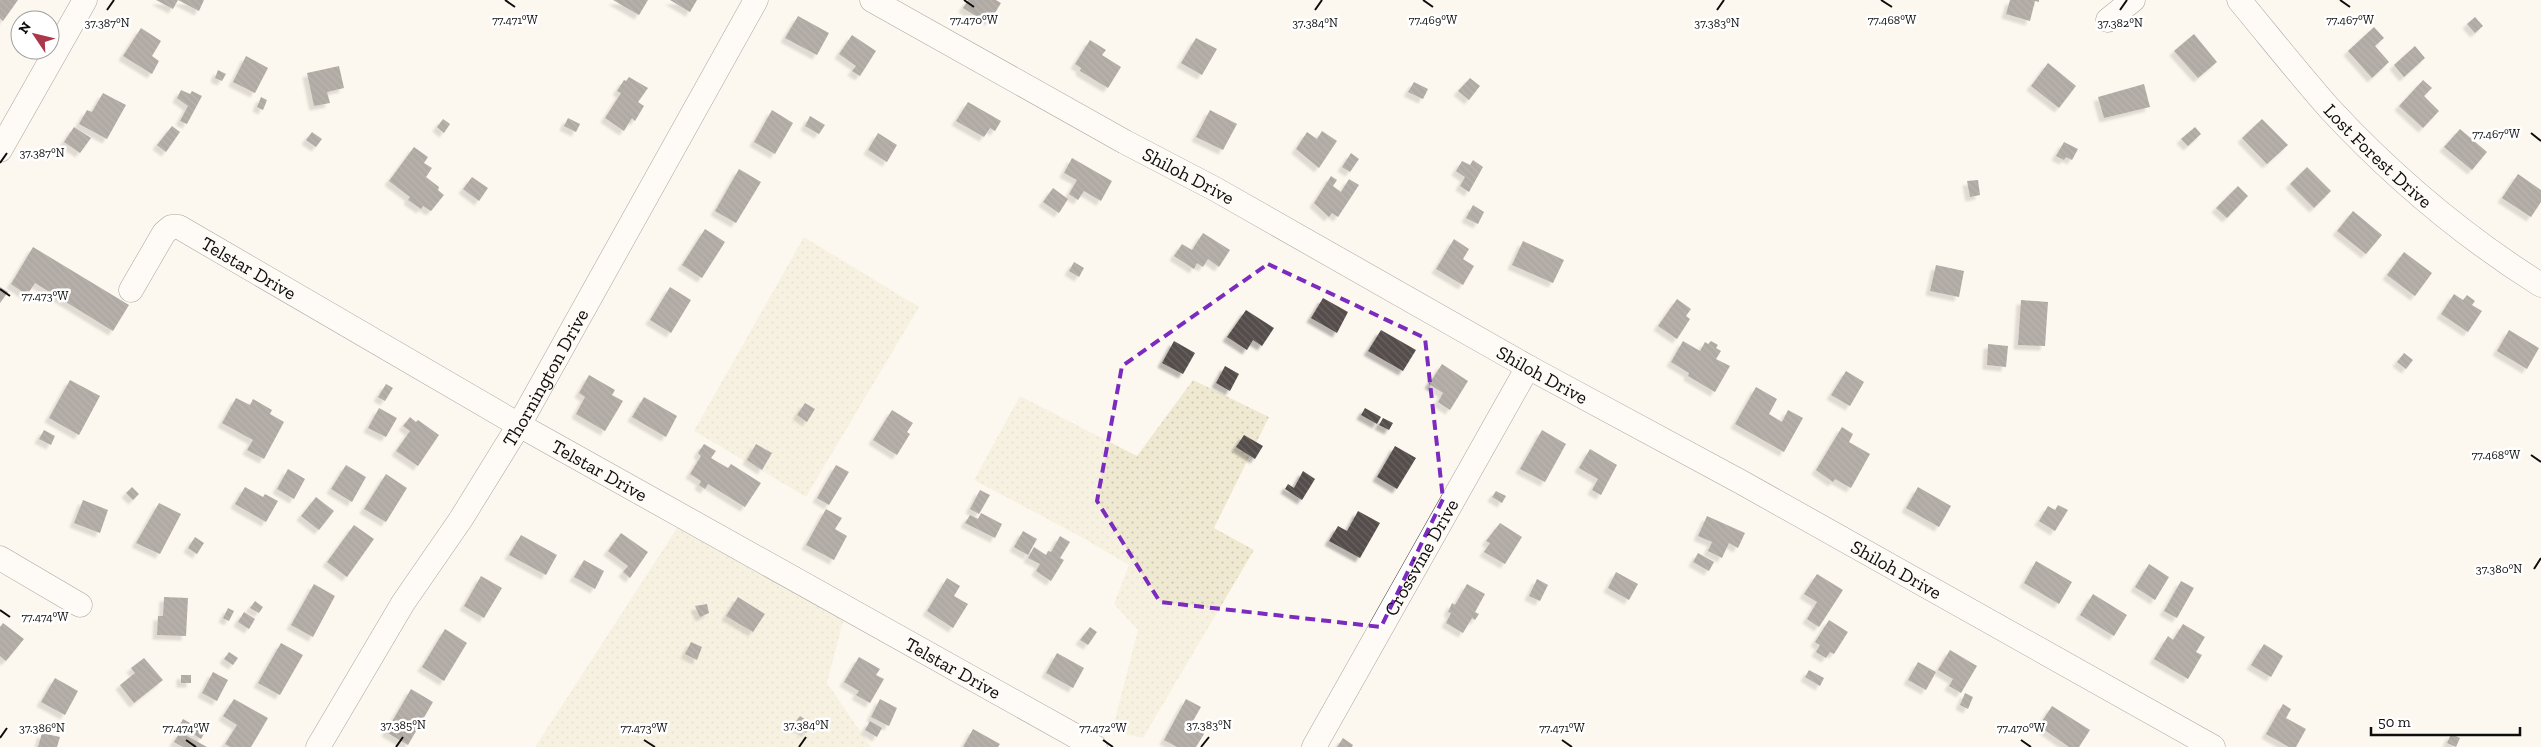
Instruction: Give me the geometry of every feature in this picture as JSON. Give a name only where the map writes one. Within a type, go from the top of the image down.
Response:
[{"type":"street","points":[[2,140],[85,0]]},
{"type":"street","name":"Thornington Drive","points":[[318,747],[403,603],[461,519],[519,426],[756,0]]},
{"type":"street","name":"Shiloh Drive","points":[[872,0],[1125,142],[1223,194],[1528,367],[1741,482],[2100,686],[2213,747]]},
{"type":"street","points":[[2108,20],[2133,0]]},
{"type":"street","name":"Lost Forest Drive","points":[[2239,0],[2329,107],[2380,160],[2450,221],[2494,255],[2541,285]]},
{"type":"street","name":"Telstar Drive","points":[[131,290],[164,233],[171,227],[179,227],[519,426],[1095,747]]},
{"type":"street","name":"Crossvine Drive","points":[[1314,747],[1528,367]]},
{"type":"street","points":[[0,558],[80,605]]},
{"type":"highlighted area","points":[[1268,264],[1425,338],[1443,499],[1381,627],[1160,602],[1097,501],[1122,366]]},
{"type":"shaded area","points":[[804,237],[919,307],[806,497],[694,431]]},
{"type":"shaded area","points":[[1193,380],[1269,417],[1214,528],[1254,550],[1143,738],[1112,731],[1138,630],[1114,604],[1129,565],[1083,538],[974,480],[1020,396],[1137,456]]},
{"type":"shaded area","points":[[677,528],[844,618],[827,683],[871,747],[535,747]]},
{"type":"building","points":[[0,0],[18,0],[3,21],[0,18]]},
{"type":"building","points":[[156,0],[178,0],[173,9]]},
{"type":"building","points":[[178,0],[204,0],[199,11]]},
{"type":"building","points":[[613,0],[648,0],[639,15]]},
{"type":"building","points":[[670,0],[697,0],[690,12]]},
{"type":"building","points":[[968,0],[996,0],[1001,3],[990,21],[980,15],[979,18],[963,8]]},
{"type":"building","points":[[2010,0],[2039,0],[2039,2],[2035,1],[2030,21],[2006,14]]},
{"type":"building","points":[[798,16],[829,33],[817,55],[785,38]]},
{"type":"building","points":[[2475,17],[2483,26],[2475,33],[2467,24]]},
{"type":"building","points":[[2374,27],[2384,38],[2375,46],[2389,62],[2372,78],[2348,51]]},
{"type":"building","points":[[141,28],[161,41],[152,56],[159,61],[152,74],[123,56]]},
{"type":"building","points":[[2194,34],[2217,62],[2198,78],[2174,51]]},
{"type":"building","points":[[852,35],[876,51],[860,76],[852,71],[856,66],[839,54]]},
{"type":"building","points":[[1196,38],[1217,49],[1202,75],[1181,63]]},
{"type":"building","points":[[1090,40],[1106,50],[1102,55],[1121,67],[1108,88],[1080,71],[1081,68],[1075,64]]},
{"type":"building","points":[[2415,46],[2425,58],[2404,77],[2394,65]]},
{"type":"building","points":[[246,56],[268,68],[255,93],[233,82]]},
{"type":"building","points":[[2048,63],[2076,86],[2059,108],[2031,86]]},
{"type":"building","points":[[339,66],[344,88],[327,92],[330,103],[314,106],[307,73]]},
{"type":"building","points":[[218,70],[226,74],[222,81],[215,78]]},
{"type":"building","points":[[629,77],[648,88],[638,102],[644,106],[635,121],[632,118],[624,131],[605,118],[621,93],[617,91],[624,80],[626,81]]},
{"type":"building","points":[[1470,78],[1480,86],[1469,100],[1458,91]]},
{"type":"building","points":[[2423,80],[2432,88],[2424,96],[2439,111],[2423,128],[2399,106]]},
{"type":"building","points":[[1414,82],[1428,89],[1423,99],[1408,92]]},
{"type":"building","points":[[2144,84],[2150,107],[2104,118],[2098,97]]},
{"type":"building","points":[[181,90],[190,94],[192,91],[202,96],[187,124],[180,121],[188,106],[177,98]]},
{"type":"building","points":[[103,93],[126,105],[107,139],[79,124],[87,110],[92,112]]},
{"type":"building","points":[[261,97],[267,100],[263,110],[257,107]]},
{"type":"building","points":[[968,102],[1001,121],[995,131],[990,128],[984,137],[956,121]]},
{"type":"building","points":[[772,110],[793,123],[775,154],[754,142]]},
{"type":"building","points":[[1210,110],[1237,124],[1223,150],[1196,137]]},
{"type":"building","points":[[810,116],[825,125],[819,134],[805,126]]},
{"type":"building","points":[[568,118],[580,124],[576,132],[564,126]]},
{"type":"building","points":[[443,119],[450,124],[444,133],[437,127]]},
{"type":"building","points":[[2262,119],[2288,145],[2267,164],[2242,138]]},
{"type":"building","points":[[172,126],[180,132],[166,152],[157,145]]},
{"type":"building","points":[[74,127],[91,138],[80,153],[64,142]]},
{"type":"building","points":[[2195,127],[2201,134],[2188,146],[2181,139]]},
{"type":"building","points":[[2460,129],[2487,152],[2472,170],[2444,147]]},
{"type":"building","points":[[1322,131],[1337,141],[1319,168],[1296,149],[1307,132],[1317,139]]},
{"type":"building","points":[[312,132],[322,139],[316,147],[306,140]]},
{"type":"building","points":[[878,133],[897,145],[887,162],[868,150]]},
{"type":"building","points":[[2064,142],[2078,149],[2072,160],[2066,157],[2064,160],[2056,156]]},
{"type":"building","points":[[414,147],[428,157],[424,163],[432,168],[426,177],[439,187],[438,190],[444,195],[431,211],[423,206],[421,209],[408,200],[410,197],[389,181]]},
{"type":"building","points":[[1351,153],[1359,159],[1350,172],[1342,167]]},
{"type":"building","points":[[1072,158],[1112,181],[1101,201],[1084,191],[1078,200],[1069,194],[1077,180],[1064,173]]},
{"type":"building","points":[[1473,160],[1483,167],[1469,192],[1460,186],[1465,177],[1456,171],[1462,161],[1470,165]]},
{"type":"building","points":[[2307,167],[2331,191],[2314,208],[2290,184]]},
{"type":"building","points":[[739,169],[761,182],[736,223],[715,211]]},
{"type":"building","points":[[2518,174],[2541,190],[2541,202],[2531,217],[2502,198]]},
{"type":"building","points":[[1331,176],[1337,180],[1333,186],[1341,192],[1349,179],[1359,185],[1338,217],[1332,213],[1329,217],[1314,203]]},
{"type":"building","points":[[472,177],[488,188],[479,201],[463,189]]},
{"type":"building","points":[[1978,180],[1980,195],[1970,197],[1967,181]]},
{"type":"building","points":[[2238,186],[2248,196],[2227,218],[2216,208]]},
{"type":"building","points":[[1053,188],[1068,199],[1059,213],[1043,202]]},
{"type":"building","points":[[1473,205],[1484,212],[1478,224],[1466,218]]},
{"type":"building","points":[[2353,211],[2382,235],[2366,254],[2337,231]]},
{"type":"building","points":[[705,229],[725,242],[702,278],[682,265]]},
{"type":"building","points":[[1203,233],[1230,250],[1219,267],[1208,259],[1203,267],[1197,263],[1194,269],[1174,256],[1182,244],[1192,250]]},
{"type":"building","points":[[1454,239],[1469,249],[1463,259],[1474,266],[1463,285],[1436,269]]},
{"type":"building","points":[[1523,241],[1564,260],[1553,283],[1512,265]]},
{"type":"building","points":[[33,247],[129,305],[113,331],[35,283],[27,295],[11,284]]},
{"type":"building","points":[[2404,252],[2432,273],[2415,296],[2387,275]]},
{"type":"building","points":[[1074,262],[1084,268],[1079,277],[1069,271]]},
{"type":"building","points":[[1936,265],[1964,271],[1959,297],[1930,291]]},
{"type":"building","points":[[0,287],[8,292],[0,303]]},
{"type":"building","points":[[670,287],[691,300],[671,333],[650,320]]},
{"type":"building","points":[[2454,294],[2463,300],[2467,295],[2475,301],[2472,305],[2482,311],[2468,332],[2441,314]]},
{"type":"building","points":[[1323,298],[1348,312],[1337,333],[1311,318]]},
{"type":"building","points":[[1677,299],[1691,309],[1686,316],[1690,319],[1677,339],[1658,326]]},
{"type":"building","points":[[2021,300],[2048,302],[2045,346],[2018,345]]},
{"type":"building","points":[[1246,310],[1274,328],[1262,346],[1253,340],[1247,350],[1227,337]]},
{"type":"building","points":[[1381,330],[1416,350],[1403,371],[1368,351]]},
{"type":"building","points":[[2509,330],[2539,348],[2527,369],[2497,351]]},
{"type":"building","points":[[1174,341],[1195,353],[1183,374],[1162,363]]},
{"type":"building","points":[[1683,341],[1700,351],[1705,342],[1708,344],[1711,341],[1718,345],[1716,348],[1721,351],[1716,359],[1730,366],[1715,392],[1688,376],[1689,373],[1671,362]]},
{"type":"building","points":[[1988,344],[2008,346],[2006,367],[1987,365]]},
{"type":"building","points":[[2404,353],[2413,360],[2406,369],[2397,362]]},
{"type":"building","points":[[1442,364],[1468,381],[1450,410],[1438,402],[1443,393],[1429,384]]},
{"type":"building","points":[[1225,366],[1239,374],[1230,391],[1216,383]]},
{"type":"building","points":[[1846,371],[1864,382],[1850,406],[1831,395]]},
{"type":"building","points":[[589,375],[615,390],[612,395],[623,401],[605,431],[576,414],[585,397],[579,393]]},
{"type":"building","points":[[70,380],[100,396],[79,435],[49,418]]},
{"type":"building","points":[[386,384],[393,388],[385,401],[378,397]]},
{"type":"building","points":[[1756,387],[1777,399],[1769,414],[1782,422],[1788,410],[1803,418],[1784,452],[1735,424]]},
{"type":"building","points":[[644,397],[677,416],[666,437],[632,417]]},
{"type":"building","points":[[236,398],[250,405],[253,399],[272,410],[270,414],[284,422],[264,459],[247,450],[253,440],[222,423]]},
{"type":"building","points":[[805,403],[815,409],[807,422],[797,415]]},
{"type":"building","points":[[379,408],[397,418],[386,437],[368,428]]},
{"type":"building","points":[[1365,408],[1381,417],[1377,424],[1361,415]]},
{"type":"building","points":[[892,410],[913,423],[907,432],[910,434],[897,455],[873,440]]},
{"type":"building","points":[[410,417],[416,422],[418,420],[439,435],[418,466],[396,451],[410,431],[403,426]]},
{"type":"building","points":[[1383,418],[1393,423],[1389,430],[1379,425]]},
{"type":"building","points":[[1842,427],[1853,434],[1849,442],[1870,454],[1851,488],[1835,479],[1833,482],[1816,470]]},
{"type":"building","points":[[44,430],[55,436],[51,445],[39,439]]},
{"type":"building","points":[[1542,430],[1566,444],[1545,482],[1520,469]]},
{"type":"building","points":[[1244,435],[1263,446],[1255,459],[1236,447]]},
{"type":"building","points":[[704,444],[716,451],[711,458],[728,468],[731,464],[761,483],[745,507],[708,484],[705,489],[699,485],[701,481],[690,474],[701,456],[698,453]]},
{"type":"building","points":[[756,444],[772,453],[762,470],[747,460]]},
{"type":"building","points":[[1395,446],[1416,458],[1397,489],[1377,477]]},
{"type":"building","points":[[1590,449],[1617,465],[1601,495],[1592,490],[1598,479],[1579,468]]},
{"type":"building","points":[[346,465],[366,477],[352,502],[331,489]]},
{"type":"building","points":[[836,465],[849,472],[829,505],[817,498]]},
{"type":"building","points":[[288,469],[305,479],[294,499],[277,489]]},
{"type":"building","points":[[1303,471],[1315,479],[1302,500],[1285,489],[1288,484],[1294,488]]},
{"type":"building","points":[[386,474],[407,488],[386,522],[364,509]]},
{"type":"building","points":[[132,487],[139,494],[133,500],[126,493]]},
{"type":"building","points":[[245,487],[263,497],[265,494],[278,501],[266,522],[235,504]]},
{"type":"building","points":[[1918,487],[1951,506],[1939,527],[1906,508]]},
{"type":"building","points":[[980,490],[990,495],[979,514],[970,509]]},
{"type":"building","points":[[1496,491],[1506,496],[1502,503],[1492,497]]},
{"type":"building","points":[[316,497],[334,511],[319,530],[301,516]]},
{"type":"building","points":[[83,500],[108,510],[100,533],[74,523]]},
{"type":"building","points":[[159,503],[181,514],[160,554],[136,543]]},
{"type":"building","points":[[2058,505],[2068,510],[2055,531],[2039,521],[2048,506],[2055,510]]},
{"type":"building","points":[[826,509],[842,518],[835,529],[847,536],[834,560],[806,545]]},
{"type":"building","points":[[1358,511],[1380,523],[1360,558],[1329,541],[1338,526],[1347,531]]},
{"type":"building","points":[[981,513],[1002,524],[995,538],[965,523],[970,515],[978,519]]},
{"type":"building","points":[[1707,516],[1745,533],[1738,548],[1729,543],[1722,558],[1708,551],[1712,542],[1698,536]]},
{"type":"building","points":[[1500,523],[1522,537],[1505,564],[1484,552],[1490,543],[1486,541]]},
{"type":"building","points":[[354,525],[374,539],[347,577],[327,562]]},
{"type":"building","points":[[1023,531],[1037,539],[1028,555],[1014,547]]},
{"type":"building","points":[[621,533],[648,552],[630,578],[623,572],[628,566],[608,551]]},
{"type":"building","points":[[521,535],[557,555],[546,575],[509,555]]},
{"type":"building","points":[[1060,536],[1070,542],[1060,558],[1064,560],[1051,581],[1036,571],[1040,564],[1028,558],[1034,547],[1046,555],[1048,551],[1051,552]]},
{"type":"building","points":[[195,537],[204,543],[197,554],[188,548]]},
{"type":"building","points":[[1698,553],[1714,562],[1709,571],[1693,562]]},
{"type":"building","points":[[584,560],[604,571],[595,589],[574,577]]},
{"type":"building","points":[[2036,561],[2072,582],[2059,604],[2024,583]]},
{"type":"building","points":[[2149,564],[2169,577],[2155,600],[2135,587]]},
{"type":"building","points":[[1616,572],[1638,584],[1629,600],[1608,588]]},
{"type":"building","points":[[1817,574],[1843,590],[1819,627],[1807,619],[1817,602],[1804,594]]},
{"type":"building","points":[[481,576],[502,588],[484,618],[464,606]]},
{"type":"building","points":[[947,578],[960,586],[954,596],[968,604],[953,628],[927,611]]},
{"type":"building","points":[[1537,579],[1548,585],[1540,601],[1529,596]]},
{"type":"building","points":[[2181,581],[2194,588],[2177,618],[2164,611]]},
{"type":"building","points":[[314,584],[335,596],[313,637],[291,625]]},
{"type":"building","points":[[1467,584],[1485,594],[1475,612],[1479,614],[1475,620],[1472,618],[1463,633],[1446,623],[1451,613],[1448,612],[1452,603],[1455,605]]},
{"type":"building","points":[[2093,594],[2127,615],[2114,636],[2080,615]]},
{"type":"building","points":[[164,597],[188,598],[186,636],[157,635],[158,616],[163,616]]},
{"type":"building","points":[[738,597],[765,614],[753,632],[726,616]]},
{"type":"building","points":[[255,601],[263,607],[259,613],[250,608]]},
{"type":"building","points":[[707,604],[709,613],[700,617],[695,606]]},
{"type":"building","points":[[228,608],[234,611],[229,621],[223,618]]},
{"type":"building","points":[[244,612],[255,619],[249,629],[238,622]]},
{"type":"building","points":[[1829,620],[1848,632],[1834,654],[1830,652],[1826,658],[1816,652],[1820,645],[1815,642]]},
{"type":"building","points":[[3,623],[24,639],[6,661],[0,656],[0,627]]},
{"type":"building","points":[[2183,624],[2205,637],[2196,652],[2202,655],[2188,679],[2154,659],[2168,636],[2173,640]]},
{"type":"building","points":[[1090,627],[1097,632],[1088,645],[1080,640]]},
{"type":"building","points":[[445,629],[467,643],[444,681],[422,667]]},
{"type":"building","points":[[691,642],[702,647],[697,660],[685,654]]},
{"type":"building","points":[[281,643],[303,655],[280,695],[258,683]]},
{"type":"building","points":[[2264,644],[2283,656],[2271,677],[2251,665]]},
{"type":"building","points":[[1950,650],[1977,666],[1961,693],[1949,686],[1953,679],[1938,670]]},
{"type":"building","points":[[229,652],[238,658],[233,665],[224,659]]},
{"type":"building","points":[[1057,653],[1084,668],[1073,688],[1046,673]]},
{"type":"building","points":[[859,657],[880,669],[876,675],[884,679],[870,703],[856,695],[859,691],[844,682]]},
{"type":"building","points":[[144,658],[163,680],[134,703],[120,685],[135,673],[131,668]]},
{"type":"building","points":[[1918,662],[1936,672],[1926,690],[1908,680]]},
{"type":"building","points":[[1809,670],[1824,678],[1820,686],[1805,677]]},
{"type":"building","points":[[213,672],[228,680],[217,701],[202,693]]},
{"type":"building","points":[[181,675],[191,675],[191,683],[181,683]]},
{"type":"building","points":[[55,678],[78,691],[65,715],[41,702]]},
{"type":"building","points":[[411,689],[433,702],[408,745],[386,732]]},
{"type":"building","points":[[1965,693],[1973,697],[1968,709],[1960,705]]},
{"type":"building","points":[[234,699],[268,718],[251,747],[230,747],[225,744],[237,725],[223,716]]},
{"type":"building","points":[[880,699],[897,708],[889,726],[871,717]]},
{"type":"building","points":[[1186,699],[1201,707],[1190,726],[1204,734],[1196,747],[1177,747],[1164,740]]},
{"type":"building","points":[[2283,704],[2291,709],[2286,718],[2306,729],[2296,747],[2289,747],[2266,734]]},
{"type":"building","points":[[2052,706],[2090,730],[2079,747],[2069,747],[2039,726]]},
{"type":"building","points":[[800,716],[812,724],[806,733],[794,724]]},
{"type":"building","points":[[183,719],[190,723],[187,730],[179,726]]},
{"type":"building","points":[[870,721],[882,728],[877,737],[865,730]]},
{"type":"building","points":[[194,725],[205,732],[201,739],[190,732]]},
{"type":"building","points":[[973,729],[1000,744],[998,747],[963,747]]},
{"type":"building","points":[[180,732],[207,747],[183,747],[174,742]]},
{"type":"building","points":[[42,733],[60,737],[57,747],[38,747]]},
{"type":"building","points":[[2451,734],[2460,738],[2456,747],[2447,743]]},
{"type":"building","points":[[1343,738],[1353,745],[1352,747],[1337,747]]}]
